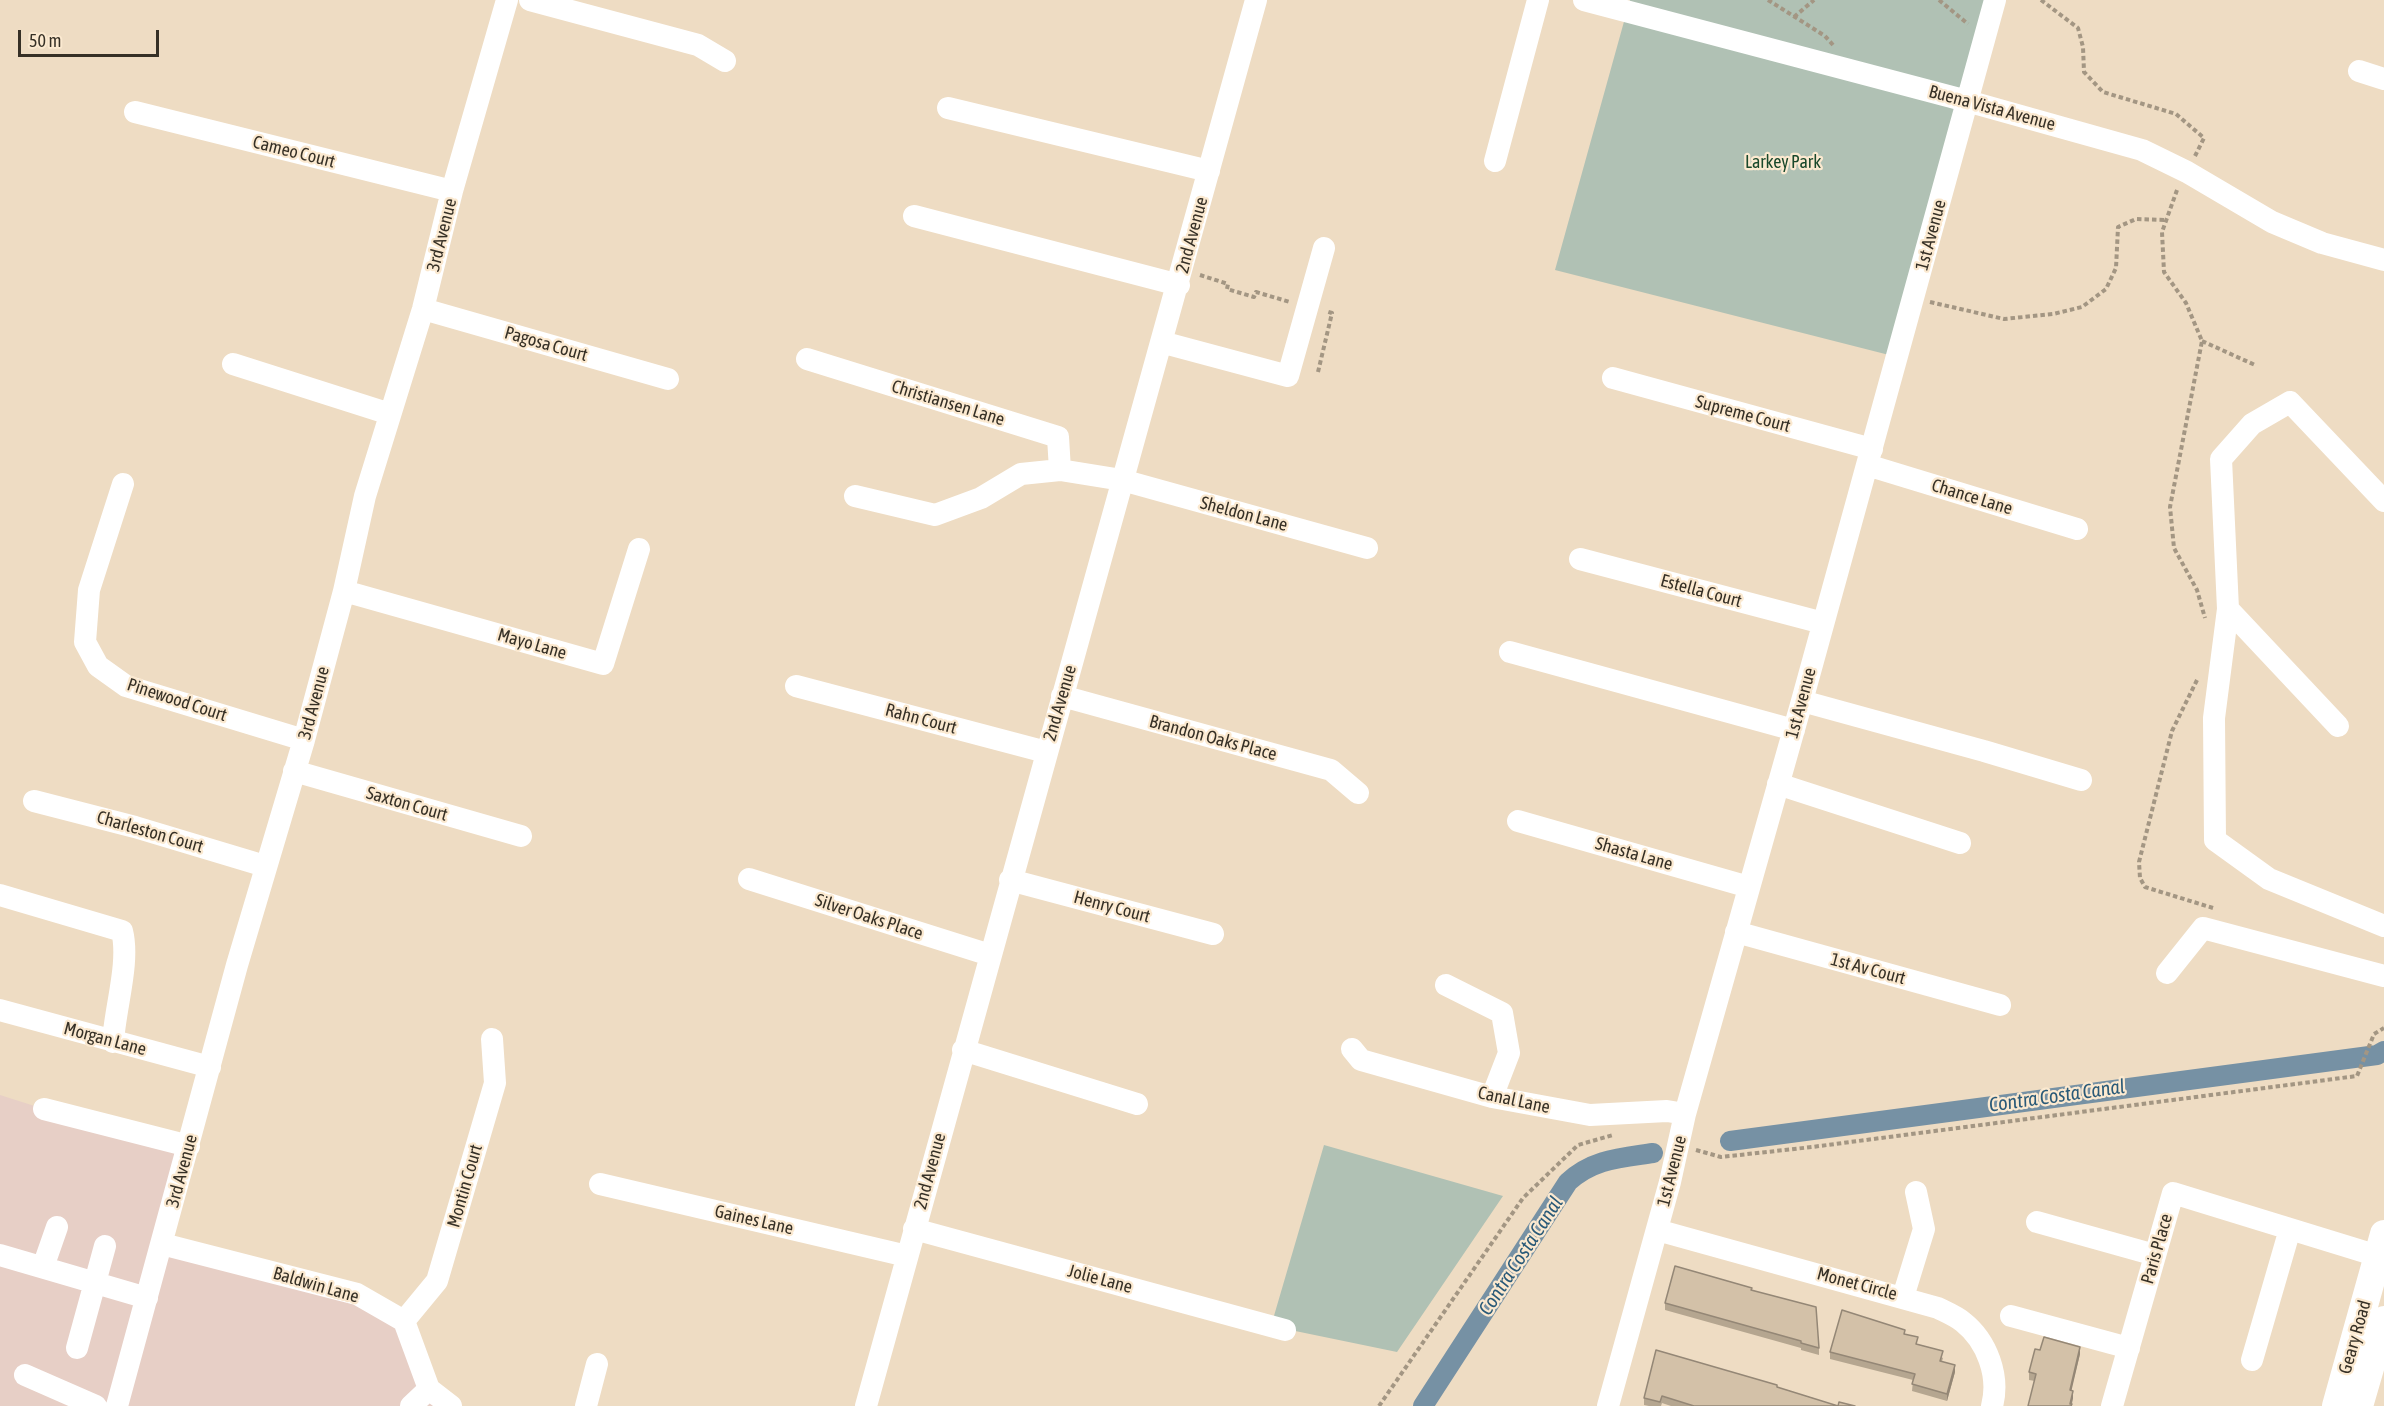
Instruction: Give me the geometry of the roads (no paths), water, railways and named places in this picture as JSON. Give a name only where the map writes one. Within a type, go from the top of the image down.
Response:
[{"type":"main road","name":"Geary Road","points":[[2336,1406],[2381,1245]]},
{"type":"main road","name":"Geary Road","points":[[2359,1406],[2380,1350],[2384,1320]]},
{"type":"street","name":"3rd Avenue","points":[[117,1406],[266,866],[304,740],[344,591],[365,496],[423,309],[452,191],[507,0]]},
{"type":"street","points":[[530,0],[698,45],[725,61]]},
{"type":"street","name":"2nd Avenue","points":[[866,1406],[1161,342],[1189,280],[1209,171],[1256,0]]},
{"type":"street","points":[[1495,161],[1538,0]]},
{"type":"street","name":"Buena Vista Avenue","points":[[1584,0],[1968,101],[2142,150],[2187,171],[2272,222],[2322,243],[2384,260]]},
{"type":"street","name":"1st Avenue","points":[[1608,1406],[1657,1230],[1685,1114],[1870,457],[1995,0]]},
{"type":"street","points":[[2359,71],[2384,79]]},
{"type":"street","points":[[948,108],[1209,171]]},
{"type":"street","name":"Cameo Court","points":[[135,112],[452,191]]},
{"type":"street","points":[[914,216],[1078,257],[1189,280]]},
{"type":"street","points":[[1161,342],[1288,376],[1324,248]]},
{"type":"street","name":"Pagosa Court","points":[[423,309],[668,379]]},
{"type":"street","name":"Christiansen Lane","points":[[807,359],[1058,437],[1060,470]]},
{"type":"street","points":[[233,364],[390,414]]},
{"type":"street","name":"Supreme Court","points":[[1613,378],[1870,457]]},
{"type":"street","points":[[2384,501],[2290,402],[2252,424],[2221,459],[2228,609],[2214,718],[2215,840],[2269,879],[2384,926]]},
{"type":"street","name":"Chance Lane","points":[[1870,457],[2077,529]]},
{"type":"street","name":"Sheldon Lane","points":[[855,496],[935,515],[981,498],[1021,474],[1060,470],[1122,480],[1367,548]]},
{"type":"street","name":"Pinewood Court","points":[[123,484],[89,590],[85,642],[98,666],[126,686],[304,740]]},
{"type":"street","name":"Mayo Lane","points":[[344,591],[603,664],[639,549]]},
{"type":"street","name":"Estella Court","points":[[1580,559],[1823,623]]},
{"type":"street","points":[[2228,609],[2338,726]]},
{"type":"street","points":[[1510,652],[1794,730]]},
{"type":"street","name":"Rahn Court","points":[[796,686],[1046,752]]},
{"type":"street","name":"Brandon Oaks Place","points":[[1062,696],[1331,770],[1358,793]]},
{"type":"street","points":[[1802,701],[2081,780]]},
{"type":"street","name":"Saxton Court","points":[[294,771],[521,836]]},
{"type":"street","points":[[1778,784],[1960,843]]},
{"type":"street","name":"Charleston Court","points":[[34,801],[135,827],[266,866]]},
{"type":"street","name":"Shasta Lane","points":[[1518,821],[1749,887]]},
{"type":"street","name":"Silver Oaks Place","points":[[749,879],[990,955]]},
{"type":"street","name":"Henry Court","points":[[1010,880],[1213,933]]},
{"type":"street","points":[[0,895],[122,931],[126,948],[112,1042]]},
{"type":"street","points":[[2167,974],[2203,928],[2384,976]]},
{"type":"street","name":"1st Av Court","points":[[1736,932],[2000,1005]]},
{"type":"street","points":[[1446,985],[1502,1013],[1509,1053],[1492,1097]]},
{"type":"street","name":"Morgan Lane","points":[[0,1010],[210,1067]]},
{"type":"street","name":"Montin Court","points":[[404,1322],[437,1281],[495,1083],[492,1038]]},
{"type":"street","name":"Canal Lane","points":[[1352,1049],[1361,1060],[1492,1097],[1590,1115],[1667,1111],[1685,1114]]},
{"type":"street","points":[[963,1050],[1137,1104]]},
{"type":"street","points":[[44,1109],[189,1146]]},
{"type":"street","name":"Gaines Lane","points":[[600,1184],[907,1256]]},
{"type":"street","points":[[1904,1297],[1924,1229],[1916,1192]]},
{"type":"street","name":"Paris Place","points":[[2112,1406],[2173,1194],[2290,1229],[2381,1245]]},
{"type":"street","points":[[2037,1222],[2155,1255]]},
{"type":"street","points":[[43,1267],[57,1227]]},
{"type":"street","name":"Jolie Lane","points":[[914,1229],[1285,1330]]},
{"type":"street","points":[[2252,1360],[2290,1229]]},
{"type":"street","name":"Monet Circle","points":[[1657,1230],[1938,1308],[1963,1322],[1982,1343],[1992,1370],[1995,1395],[1992,1406]]},
{"type":"street","name":"Baldwin Lane","points":[[162,1245],[357,1294],[404,1322]]},
{"type":"street","points":[[77,1348],[105,1246]]},
{"type":"street","points":[[0,1255],[147,1298]]},
{"type":"street","points":[[2012,1316],[2129,1348]]},
{"type":"street","points":[[404,1322],[429,1389],[451,1406]]},
{"type":"street","points":[[586,1406],[597,1364]]},
{"type":"street","points":[[25,1375],[96,1406]]},
{"type":"street","points":[[411,1406],[429,1389]]},
{"type":"waterway","name":"Contra Costa Canal","points":[[1730,1141],[2377,1055],[2384,1051]]},
{"type":"waterway","name":"Contra Costa Canal","points":[[1423,1406],[1568,1182],[1577,1174],[1597,1164],[1618,1158],[1653,1153]]},
{"type":"park label","name":"Larkey Park","points":[[1783,162]]}]
